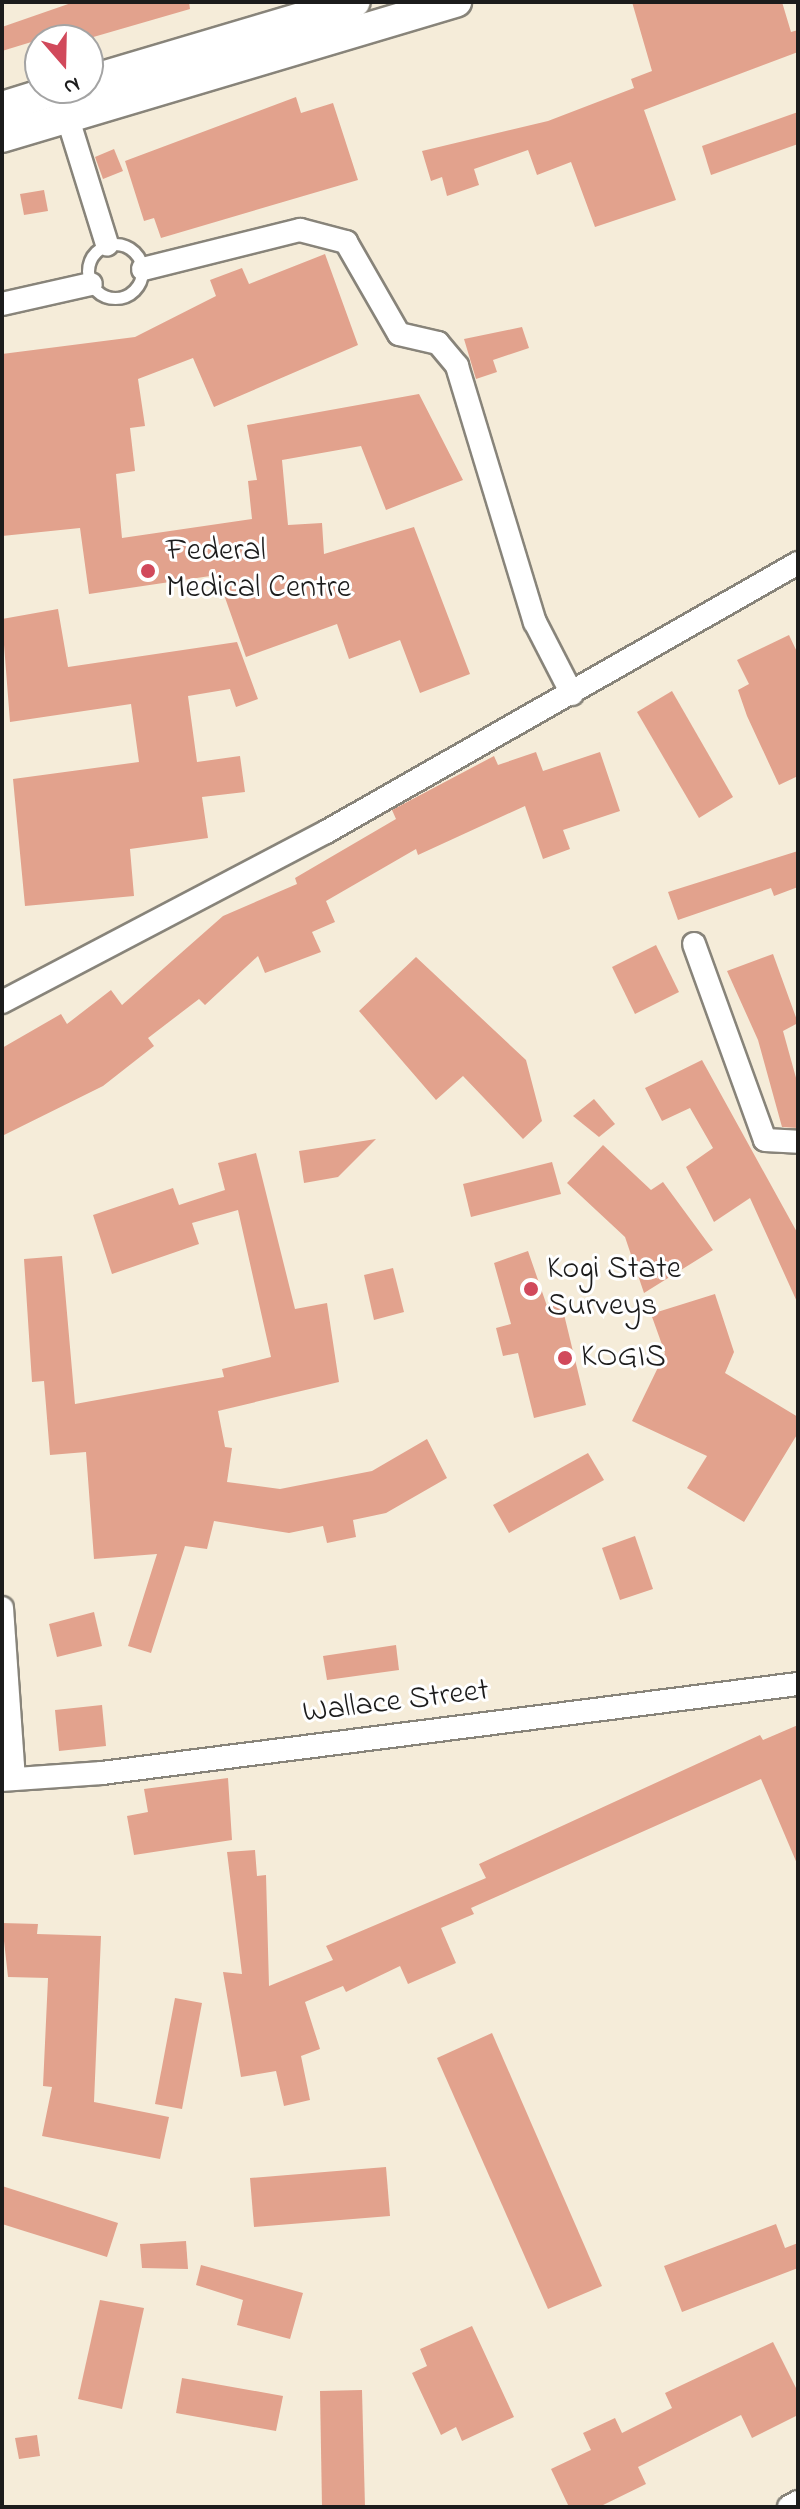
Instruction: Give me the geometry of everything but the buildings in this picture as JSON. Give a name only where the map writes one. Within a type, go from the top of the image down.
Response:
[{"type":"main road","points":[[104,76],[355,2]]},
{"type":"main road","points":[[104,88],[456,2]]},
{"type":"main road","points":[[2,107],[24,104]]},
{"type":"main road","points":[[2,137],[54,104]]},
{"type":"street","points":[[65,104],[107,244]]},
{"type":"street","points":[[143,269],[300,230],[346,242],[399,334],[438,343],[457,366],[535,622],[572,694]]},
{"type":"street","points":[[2,304],[91,284]]},
{"type":"street","points":[[2,1002],[572,694],[798,563]]},
{"type":"street","points":[[694,944],[765,1140],[798,1142]]},
{"type":"street","points":[[2,1608],[8,1779]]},
{"type":"street","name":"Wallace Street","points":[[8,1779],[798,1684]]},
{"type":"street","points":[[789,2507],[798,2502]]},
{"type":"lane","points":[[107,244],[137,253],[143,269],[130,295],[116,299],[91,284],[87,268],[107,244]]},
{"type":"place","name":"Federal Medical Centre","points":[[148,571]]},
{"type":"place","name":"Kogi State Surveys","points":[[531,1289]]},
{"type":"place","name":"KOGIS","points":[[565,1358]]}]
